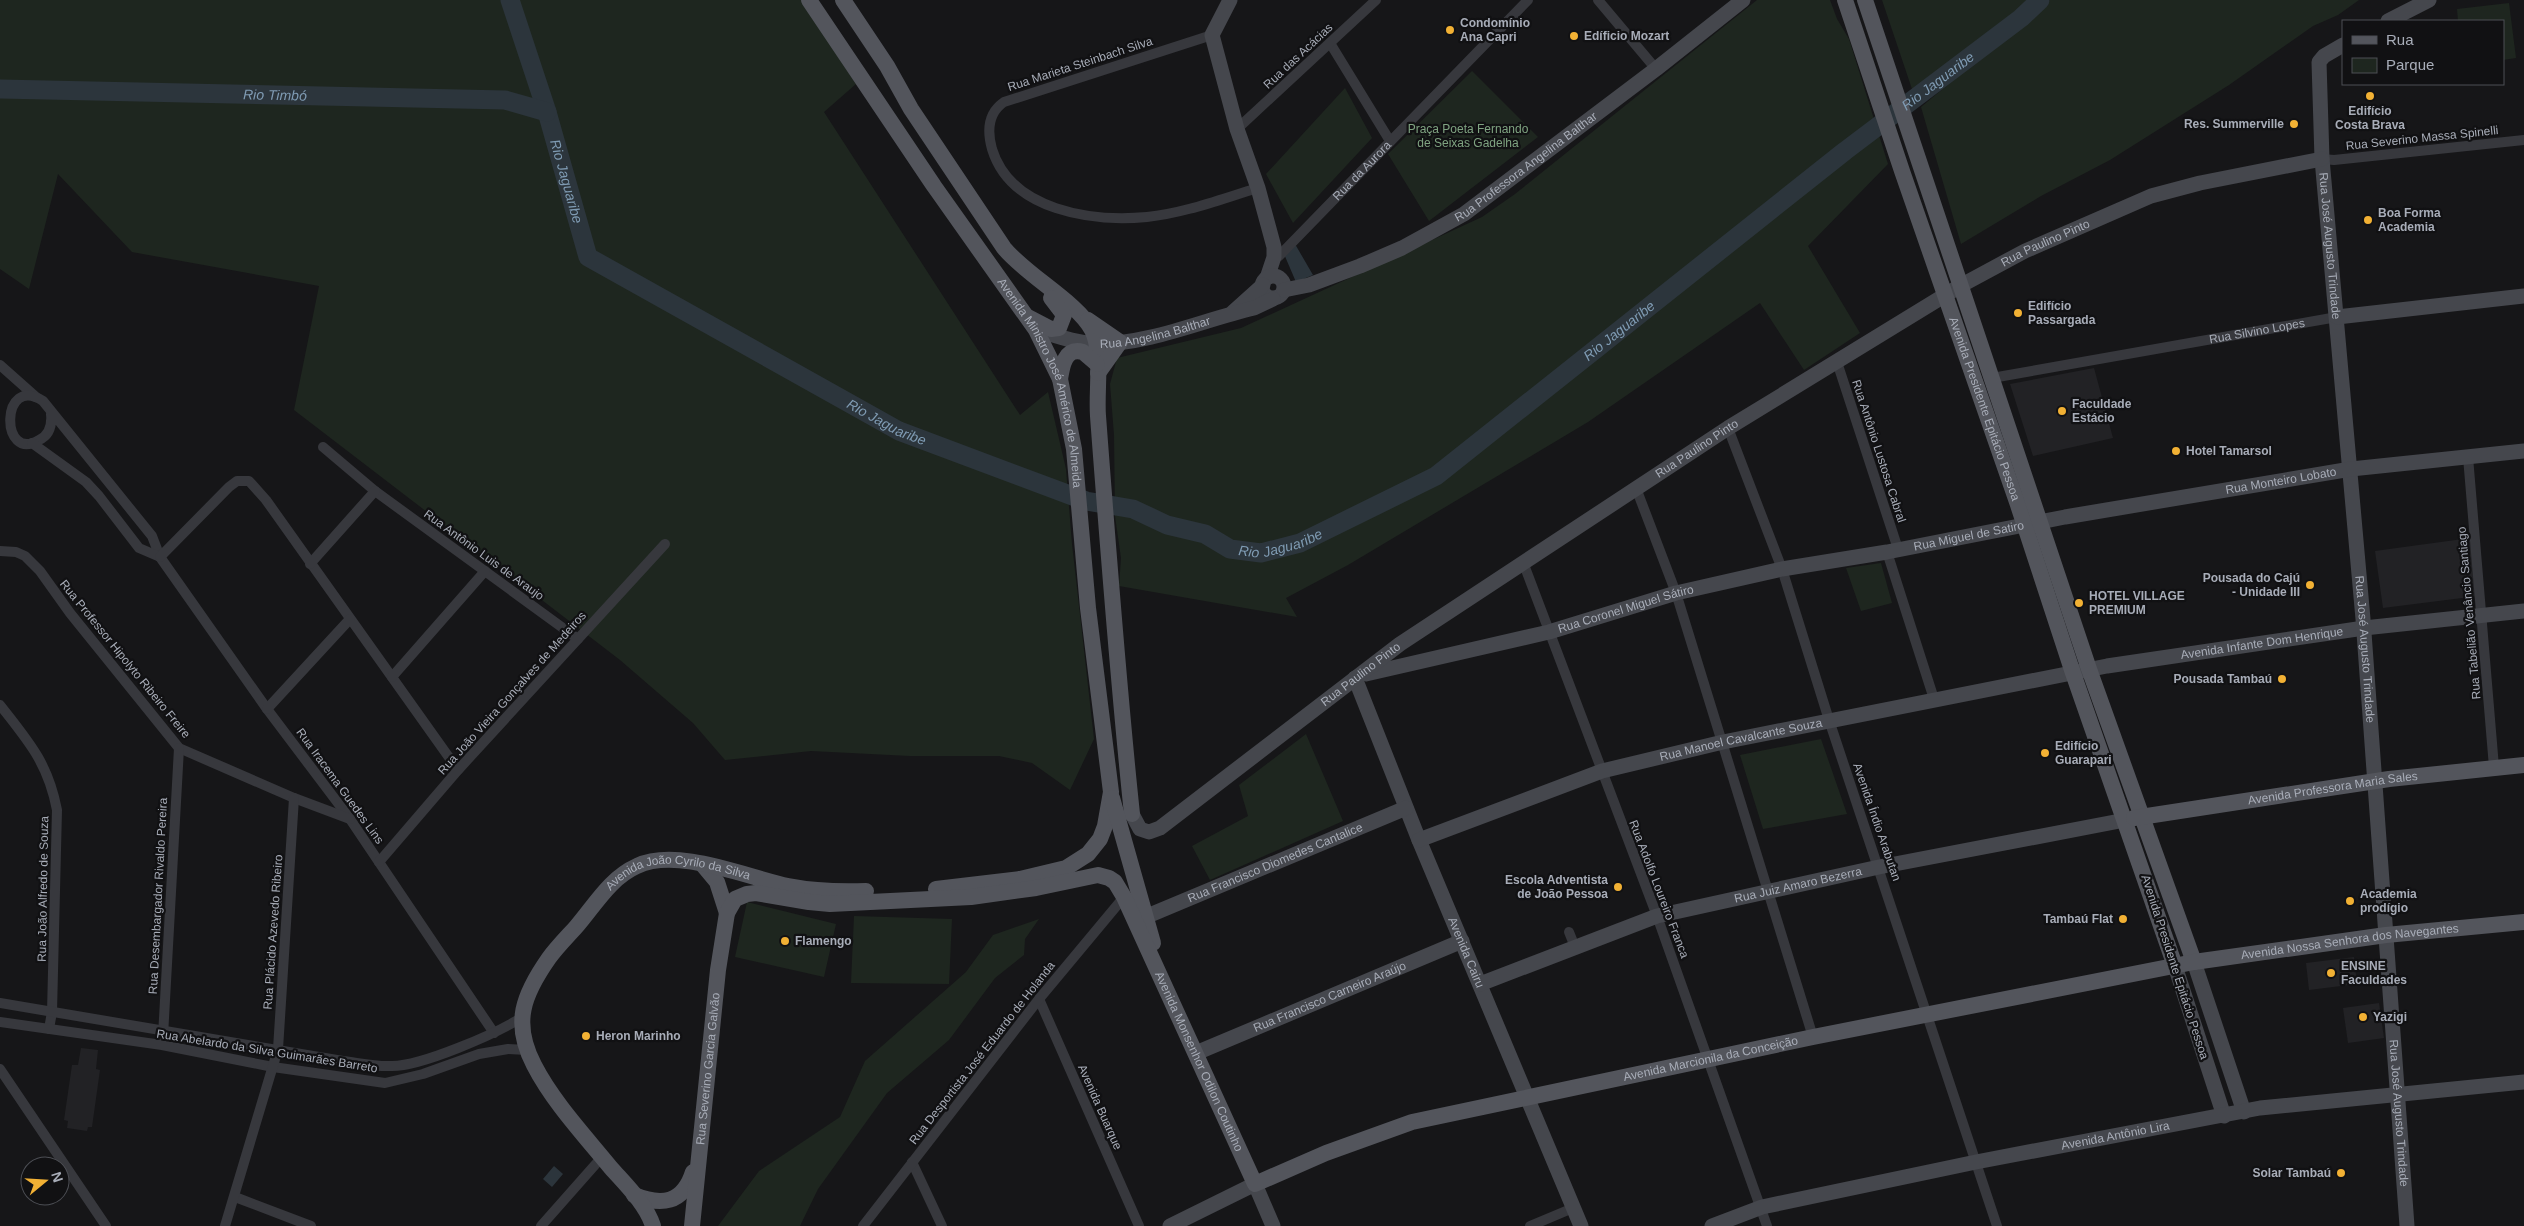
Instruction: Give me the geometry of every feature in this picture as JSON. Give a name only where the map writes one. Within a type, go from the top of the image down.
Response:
[{"type":"main road","name":"Avenida Ministro José Américo de Almeida","points":[[809,0],[934,186],[1032,323],[1060,379],[1077,470],[1088,608],[1111,792],[1105,826]]},
{"type":"main road","name":"Avenida Ministro José Américo de Almeida","points":[[843,0],[887,66],[911,109],[1004,248],[1027,272],[1084,318],[1093,331],[1098,368],[1111,606],[1132,814]]},
{"type":"main road","points":[[1230,0],[1212,35],[1237,129],[1258,188],[1276,253],[1280,290],[1266,295],[1265,281]]},
{"type":"main road","name":"Rua Professora Angelina Balthar","points":[[1280,290],[1309,286],[1360,266],[1402,248],[1464,214],[1656,69],[1743,0]]},
{"type":"main road","name":"Avenida Presidente Epitácio Pessoa","points":[[1845,0],[1946,296],[2032,523],[2090,668],[2194,962],[2244,1112]]},
{"type":"main road","name":"Avenida Presidente Epitácio Pessoa","points":[[1865,0],[1992,378],[2073,673],[2175,966],[2224,1116]]},
{"type":"main road","points":[[2390,20],[2429,0]]},
{"type":"main road","name":"Rua José Augusto Trindade","points":[[2342,46],[2324,56],[2318,72],[2322,159],[2364,628],[2407,1226]]},
{"type":"main road","name":"Rua Paulino Pinto","points":[[1132,814],[1140,829],[1148,832],[1160,828],[1400,644],[1728,428],[1960,286],[2019,254],[2151,196],[2200,183],[2322,159]]},
{"type":"main road","points":[[1233,312],[1265,281],[1276,253]]},
{"type":"main road","points":[[1027,272],[1060,307],[1064,315],[1062,324],[1055,329],[1032,323]]},
{"type":"main road","name":"Rua Angelina Balthar","points":[[1032,323],[1071,341],[1096,344],[1120,342],[1163,333],[1233,312],[1258,307],[1280,290]]},
{"type":"main road","name":"Rua Silvino Lopes","points":[[2337,317],[2524,296]]},
{"type":"main road","points":[[1060,379],[1064,359],[1072,353],[1083,352],[1098,368],[1120,342],[1084,318]]},
{"type":"main road","name":"Rua Monteiro Lobato","points":[[2032,523],[2351,469],[2524,451]]},
{"type":"main road","name":"Rua Miguel de Satiro","points":[[1892,550],[2032,523]]},
{"type":"main road","name":"Rua Coronel Miguel Sátiro","points":[[1356,678],[1365,674],[1549,632],[1676,594],[1782,569],[1892,550]]},
{"type":"main road","name":"Avenida Infante Dom Henrique","points":[[2073,673],[2090,668],[2364,628],[2524,610]]},
{"type":"main road","points":[[1400,644],[1397,651],[1400,666]]},
{"type":"main road","name":"Rua Manoel Cavalcante Souza","points":[[1419,840],[1602,772],[1723,742],[2073,673]]},
{"type":"main road","name":"Avenida Cairu","points":[[1356,678],[1419,840],[1528,1096],[1580,1226]]},
{"type":"main road","name":"Avenida Professora Maria Sales","points":[[2143,816],[2374,782],[2524,765]]},
{"type":"main road","points":[[1111,792],[1166,989]]},
{"type":"main road","name":"Rua Francisco Diomedes Cantalice","points":[[1145,917],[1406,808]]},
{"type":"main road","points":[[2125,820],[2143,816]]},
{"type":"main road","name":"Rua Juiz Amaro Bezerra","points":[[1480,984],[1657,916],[1879,867],[2125,820]]},
{"type":"main road","name":"Avenida João Cyrilo da Silva","points":[[653,1226],[634,1195],[555,1096],[527,1050],[521,1018],[534,980],[552,954],[610,885],[623,874],[654,860],[673,859],[702,864],[790,886],[828,892],[936,889],[1020,879],[1066,868],[1088,854],[1100,839],[1105,826]]},
{"type":"main road","points":[[702,864],[717,882],[727,913]]},
{"type":"main road","name":"Avenida João Cyrilo da Silva","points":[[727,913],[735,899],[756,892],[830,904],[971,897],[1036,888],[1098,875]]},
{"type":"main road","name":"Avenida Monsenhor Odilon Coutinho","points":[[1098,875],[1115,882],[1124,897],[1273,1226]]},
{"type":"main road","name":"Rua Severino Garcia Galvão","points":[[692,1226],[718,970],[727,913]]},
{"type":"main road","name":"Avenida Nossa Senhora dos Navegantes","points":[[2175,966],[2386,935],[2524,922]]},
{"type":"main road","name":"Rua Francisco Carneiro Araújo","points":[[1196,1053],[1462,941]]},
{"type":"main road","name":"Avenida Marcionila da Conceição","points":[[1255,1184],[1326,1153],[1412,1122],[1813,1037],[2175,966]]},
{"type":"main road","name":"Avenida Antônio Lira","points":[[1712,1226],[1762,1207],[1976,1162],[2244,1112],[2524,1082]]},
{"type":"main road","points":[[634,1195],[650,1202],[667,1201],[675,1198],[691,1179],[698,1153]]},
{"type":"main road","points":[[1170,1226],[1255,1184]]},
{"type":"street","name":"Rua das Acácias","points":[[1237,129],[1376,0]]},
{"type":"street","name":"Rua da Aurora","points":[[1276,253],[1390,141],[1528,0]]},
{"type":"street","points":[[1598,0],[1656,69]]},
{"type":"street","name":"Rua Marieta Steinbach Silva","points":[[1212,35],[1004,102],[995,110],[990,119],[989,138],[993,152],[1013,184],[1029,197],[1051,208],[1075,213],[1124,218],[1148,217],[1198,206],[1258,188]]},
{"type":"street","points":[[1330,43],[1390,141]]},
{"type":"street","name":"Rua Severino Massa Spinelli","points":[[2322,159],[2334,160],[2524,140]]},
{"type":"street","name":"Rua Silvino Lopes","points":[[1992,378],[2337,317]]},
{"type":"street","name":"Rua Antônio Lustosa Cabral","points":[[1837,362],[1934,699]]},
{"type":"street","points":[[0,365],[43,401],[51,414],[50,429],[46,436],[32,443]]},
{"type":"street","points":[[36,397],[27,396],[14,401],[5,414],[3,424],[17,440],[32,443],[86,482],[139,548],[160,557],[237,481],[249,481],[266,500],[458,770]]},
{"type":"street","name":"Rua Iracema Guedes Lins","points":[[51,414],[152,536],[160,557],[267,709],[350,819],[494,1033]]},
{"type":"street","name":"Avenida Índio Arabutan","points":[[1728,428],[1782,569],[1829,720],[1998,1226]]},
{"type":"street","name":"Rua Antônio Luis de Araujo","points":[[323,447],[376,491],[578,639]]},
{"type":"street","name":"Rua Tabelião Venâncio Santiago","points":[[2468,457],[2494,767]]},
{"type":"street","points":[[1636,488],[1676,594],[1813,1037]]},
{"type":"street","points":[[310,564],[376,491]]},
{"type":"street","name":"Rua João Vieira Gonçalves de Medeiros","points":[[379,862],[458,770],[664,544]]},
{"type":"street","name":"Rua Professor Hipolyto Ribeiro Freire","points":[[0,551],[16,552],[26,556],[40,571],[70,613],[179,748],[294,798],[350,819]]},
{"type":"street","name":"Rua Adolfo Loureiro Franca","points":[[1523,562],[1657,916],[1762,1207],[1767,1226]]},
{"type":"street","points":[[392,677],[485,571]]},
{"type":"street","points":[[267,709],[350,619]]},
{"type":"street","name":"Rua João Alfredo de Souza","points":[[0,705],[26,738],[46,770],[52,784],[57,810],[52,1012],[48,1029]]},
{"type":"street","name":"Rua Desembargador Rivaldo Pereira","points":[[162,1045],[179,748]]},
{"type":"street","name":"Rua Plácido Azevedo Ribeiro","points":[[225,1226],[278,1049],[294,798]]},
{"type":"street","name":"Rua Desportista José Eduardo de Holanda","points":[[863,1226],[1038,999],[1124,897]]},
{"type":"street","points":[[1569,932],[1575,947]]},
{"type":"street","name":"Avenida Buarque","points":[[1038,999],[1138,1226]]},
{"type":"street","name":"Rua Abelardo da Silva Guimarães Barreto","points":[[0,1004],[342,1061],[393,1066],[435,1056],[494,1033],[521,1018]]},
{"type":"street","name":"Rua Abelardo da Silva Guimarães Barreto","points":[[0,1022],[162,1045],[274,1066],[385,1083],[423,1074],[479,1054],[508,1049],[527,1050]]},
{"type":"street","points":[[0,1070],[106,1226]]},
{"type":"street","points":[[540,1226],[602,1157]]},
{"type":"street","points":[[912,1162],[942,1226]]},
{"type":"street","points":[[235,1197],[311,1226]]},
{"type":"street","points":[[1530,1226],[1573,1208]]},
{"type":"shaded area","points":[[1295,244],[1313,275],[1296,282],[1284,254]]},
{"type":"shaded area","name":"Faculdade Estácio","points":[[2094,368],[2113,438],[2033,456],[2010,384]]},
{"type":"shaded area","points":[[2470,538],[2478,596],[2383,608],[2375,551]]},
{"type":"shaded area","name":"ENSINE Faculdades","points":[[2354,957],[2357,984],[2309,990],[2306,963]]},
{"type":"shaded area","name":"Yazigi","points":[[2379,1003],[2384,1038],[2348,1043],[2343,1008]]},
{"type":"shaded area","points":[[81,1048],[98,1050],[96,1069],[100,1070],[92,1127],[88,1127],[87,1131],[67,1128],[68,1121],[64,1120],[72,1065],[78,1065]]},
{"type":"shaded area","points":[[554,1166],[563,1174],[552,1187],[543,1179]]},
{"type":"green space","points":[[0,0],[802,0],[856,84],[824,112],[1020,415],[1048,392],[1066,469],[1072,544],[1094,739],[1070,790],[1032,763],[999,756],[910,756],[811,751],[725,760],[693,723],[620,660],[294,410],[319,286],[132,252],[58,174],[29,289],[0,269]]},
{"type":"green space","points":[[1757,0],[1830,0],[1837,19],[1849,39],[1888,164],[1808,246],[1860,333],[1804,370],[1760,303],[1588,422],[1348,565],[1286,598],[1297,617],[1119,586],[1121,558],[1115,516],[1114,435],[1110,384],[1117,358],[1241,328],[1482,217],[1515,194]]},
{"type":"green space","points":[[1882,0],[2041,0],[2021,18],[1915,98]]},
{"type":"green space","points":[[2050,0],[2359,0],[2338,15],[2313,26],[2229,85],[2110,160],[2041,196],[1961,244],[1921,107]]},
{"type":"green space","points":[[2509,3],[2516,58],[2504,60],[2504,20],[2458,20],[2457,9]]},
{"type":"green space","name":"Praça Poeta Fernando de Seixas Gadelha","points":[[1472,71],[1538,137],[1429,221],[1388,154]]},
{"type":"green space","points":[[1345,88],[1372,138],[1293,223],[1266,174]]},
{"type":"green space","points":[[1881,563],[1892,603],[1861,611],[1846,568]]},
{"type":"green space","points":[[1306,734],[1343,821],[1210,880],[1192,846],[1248,816],[1239,785]]},
{"type":"green space","points":[[1821,739],[1847,814],[1763,829],[1740,755]]},
{"type":"green space","name":"Flamengo","points":[[747,902],[836,924],[824,977],[735,957]]},
{"type":"green space","points":[[854,916],[952,919],[949,984],[851,983]]},
{"type":"green space","points":[[1039,919],[1025,939],[1024,955],[995,978],[949,1040],[887,1093],[818,1189],[800,1226],[718,1226],[759,1171],[840,1117],[865,1061],[966,972],[993,935]]},
{"type":"waterway","name":"Rio Jaguaribe","points":[[510,0],[547,112],[588,257],[899,431],[1086,501],[1133,509],[1167,525],[1205,534],[1230,549],[1261,553],[1300,543],[1436,476],[1845,151],[2021,18],[2040,0]]},
{"type":"waterway","name":"Rio Timbó","points":[[0,89],[505,100],[547,112]]},
{"type":"place","name":"Condomínio Ana Capri","points":[[1450,30]]},
{"type":"place","name":"Edíficio Mozart","points":[[1574,36]]},
{"type":"place","name":"Edifício Costa Brava","points":[[2370,96]]},
{"type":"place","name":"Res. Summerville","points":[[2294,124]]},
{"type":"place","name":"Boa Forma Academia","points":[[2368,220]]},
{"type":"place","name":"Edifício Passargada","points":[[2018,313]]},
{"type":"place","name":"Faculdade Estácio","points":[[2062,411]]},
{"type":"place","name":"Hotel Tamarsol","points":[[2176,451]]},
{"type":"place","name":"Pousada do Cajú - Unidade III","points":[[2310,585]]},
{"type":"place","name":"HOTEL VILLAGE PREMIUM","points":[[2079,603]]},
{"type":"place","name":"Pousada Tambaú","points":[[2282,679]]},
{"type":"place","name":"Edifício Guarapari","points":[[2045,753]]},
{"type":"place","name":"Escola Adventista de João Pessoa","points":[[1618,887]]},
{"type":"place","name":"Academia prodígio","points":[[2350,901]]},
{"type":"place","name":"Tambaú Flat","points":[[2123,919]]},
{"type":"place","name":"Flamengo","points":[[785,941]]},
{"type":"place","name":"ENSINE Faculdades","points":[[2331,973]]},
{"type":"place","name":"Yazigi","points":[[2363,1017]]},
{"type":"place","name":"Heron Marinho","points":[[586,1036]]},
{"type":"place","name":"Solar Tambaú","points":[[2341,1173]]}]
